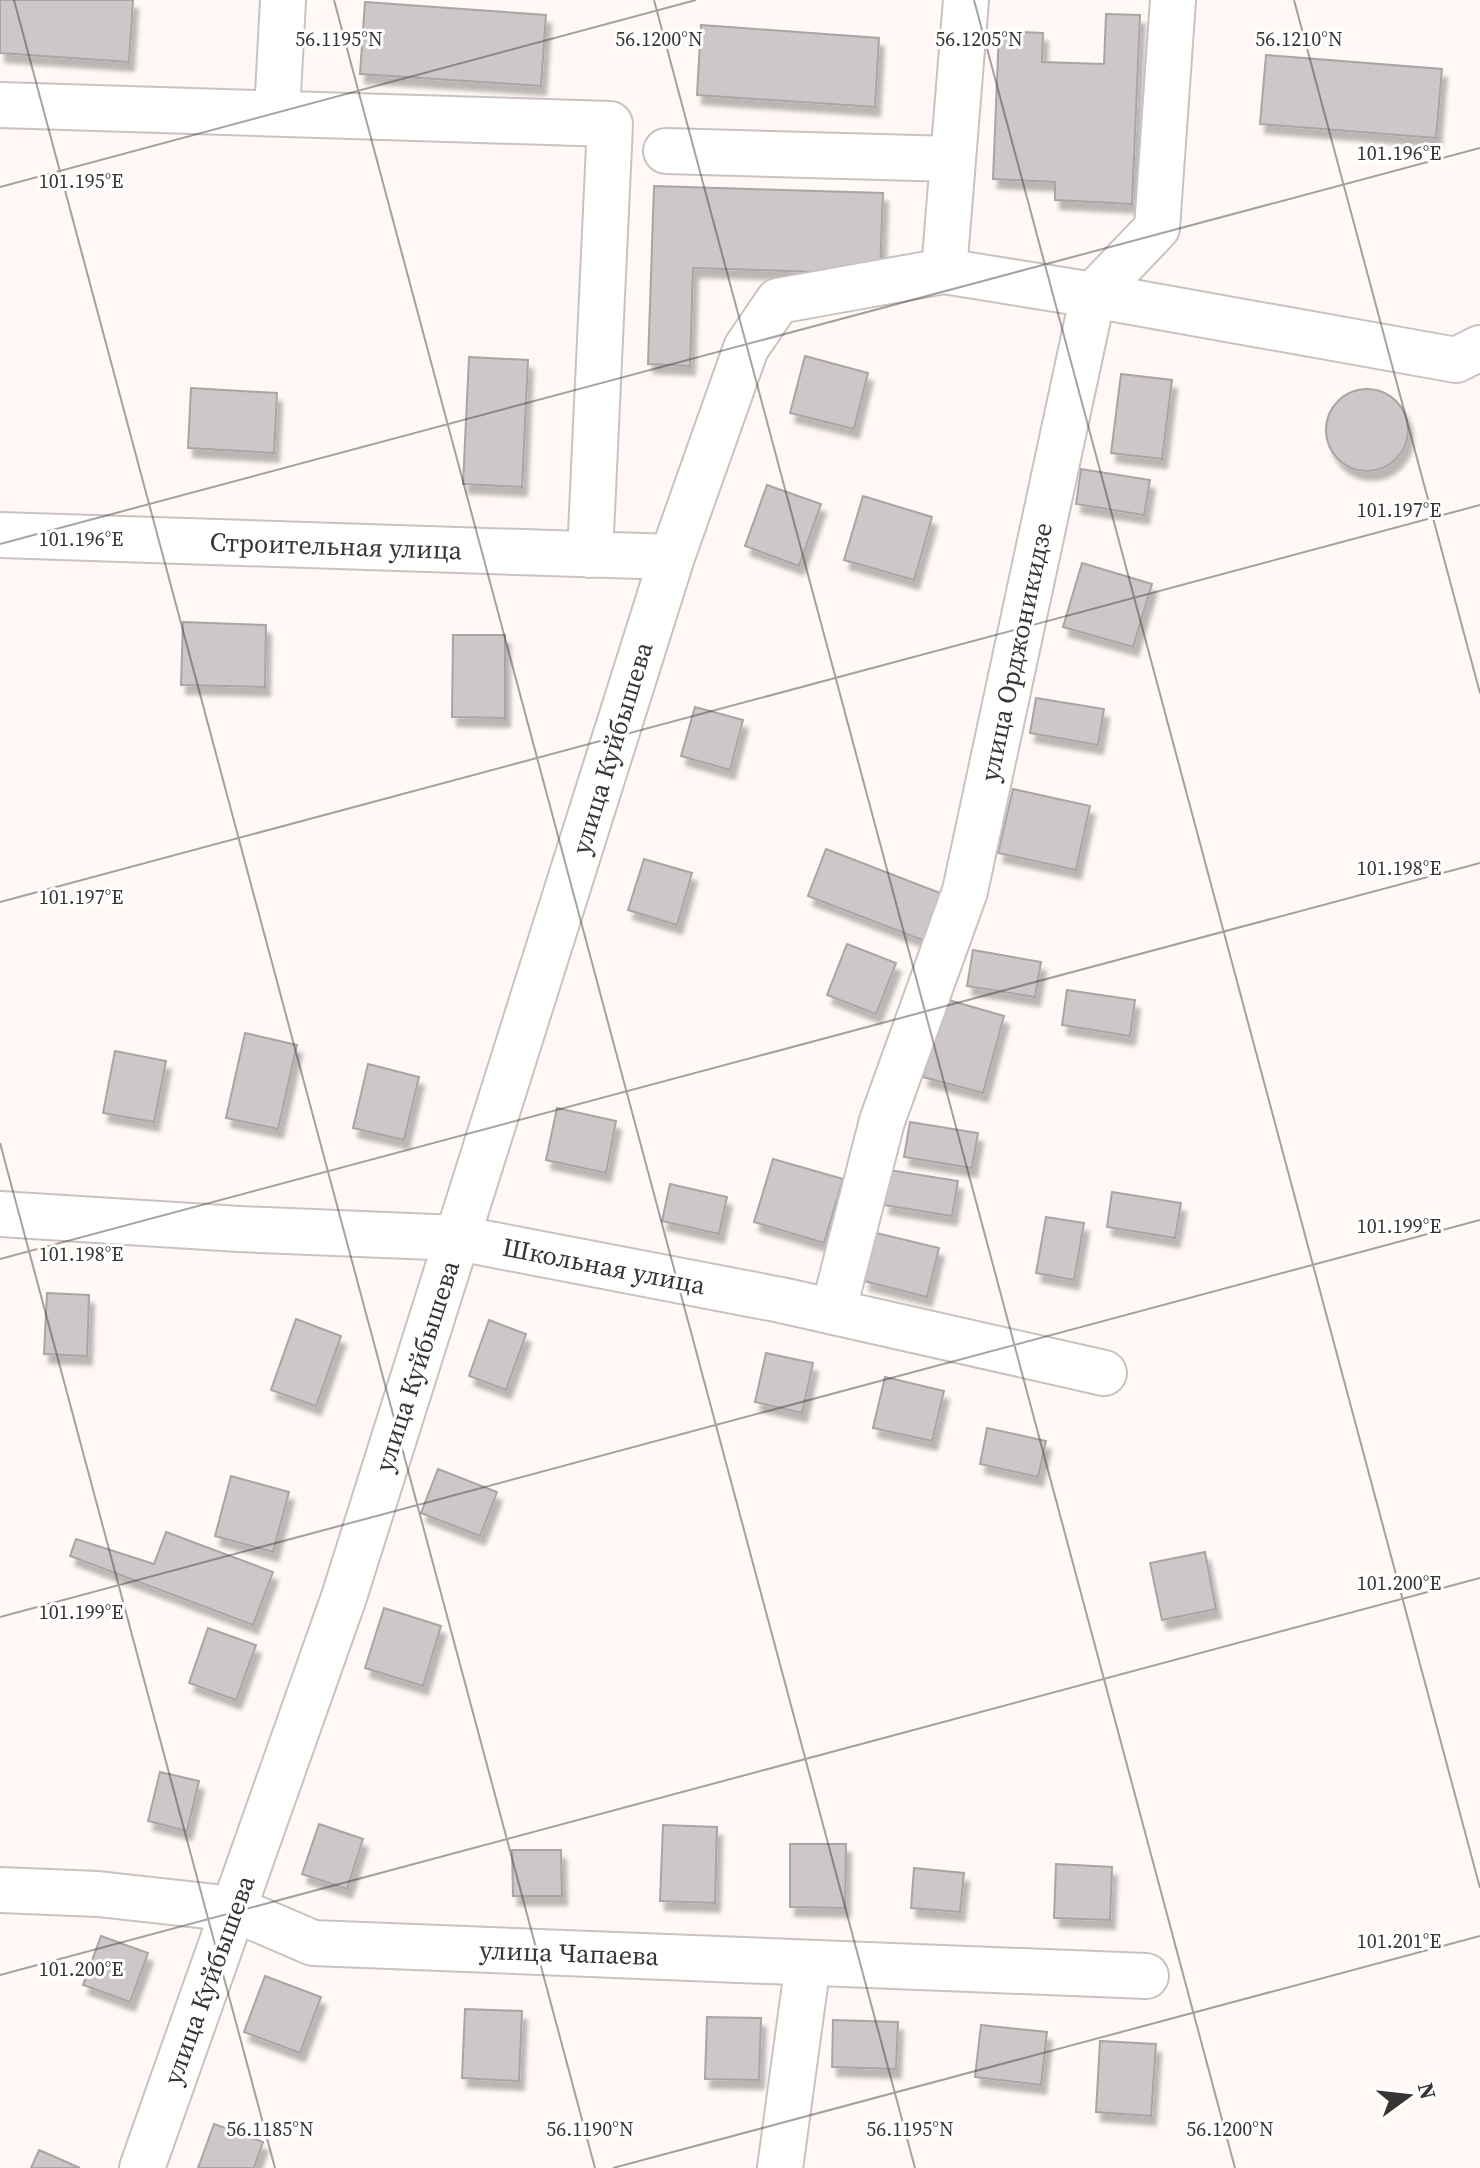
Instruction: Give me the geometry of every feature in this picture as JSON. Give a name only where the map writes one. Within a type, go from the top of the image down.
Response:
[{"type":"street","points":[[277,113],[283,0]]},
{"type":"street","points":[[944,271],[966,0]]},
{"type":"street","points":[[1093,295],[1157,228],[1173,0]]},
{"type":"street","points":[[0,105],[610,124],[590,555]]},
{"type":"street","points":[[666,151],[953,159]]},
{"type":"street","name":"улица Куйбышева","points":[[142,2168],[344,1597],[672,557],[746,348],[778,301],[944,271],[1456,360],[1480,348]]},
{"type":"street","name":"улица Орджоникидзе","points":[[833,1312],[882,1121],[965,891],[1093,295]]},
{"type":"street","name":"Строительная улица","points":[[0,535],[672,557]]},
{"type":"street","name":"Школьная улица","points":[[0,1214],[239,1229],[458,1238],[833,1312],[1104,1373]]},
{"type":"street","name":"улица Чапаева","points":[[0,1890],[98,1894],[234,1909],[313,1943],[1146,1976]]},
{"type":"street","points":[[780,2168],[808,1963]]},
{"type":"building","points":[[0,0],[133,0],[129,62],[0,53]]},
{"type":"building","points":[[365,2],[546,15],[541,86],[360,74]]},
{"type":"building","points":[[1106,14],[1140,15],[1132,204],[1055,200],[1055,182],[993,179],[999,31],[1043,33],[1042,62],[1104,64]]},
{"type":"building","points":[[701,25],[879,38],[875,107],[697,95]]},
{"type":"building","points":[[1266,55],[1442,69],[1436,138],[1260,124]]},
{"type":"building","points":[[654,186],[883,193],[880,274],[693,268],[690,366],[648,364]]},
{"type":"building","points":[[805,356],[868,373],[854,429],[790,413]]},
{"type":"building","points":[[469,357],[528,360],[522,487],[463,484]]},
{"type":"building","points":[[1121,374],[1172,380],[1162,459],[1111,453]]},
{"type":"building","points":[[191,388],[277,393],[274,453],[188,448]]},
{"type":"building","points":[[1367,389],[1383,392],[1396,401],[1405,414],[1408,430],[1405,446],[1396,459],[1383,468],[1367,471],[1351,468],[1338,459],[1329,446],[1326,430],[1329,414],[1338,401],[1351,392]]},
{"type":"building","points":[[1081,469],[1150,480],[1144,515],[1076,504]]},
{"type":"building","points":[[767,485],[821,504],[799,566],[745,546]]},
{"type":"building","points":[[863,496],[932,517],[914,580],[844,560]]},
{"type":"building","points":[[1082,563],[1152,584],[1133,647],[1063,627]]},
{"type":"building","points":[[183,622],[266,625],[265,687],[181,685]]},
{"type":"building","points":[[453,635],[505,635],[505,718],[452,717]]},
{"type":"building","points":[[1036,698],[1104,709],[1098,745],[1030,733]]},
{"type":"building","points":[[695,707],[743,720],[730,770],[681,756]]},
{"type":"building","points":[[1013,789],[1090,806],[1076,870],[998,853]]},
{"type":"building","points":[[826,849],[948,896],[930,943],[808,896]]},
{"type":"building","points":[[644,859],[692,873],[677,925],[628,910]]},
{"type":"building","points":[[847,944],[896,963],[876,1014],[827,995]]},
{"type":"building","points":[[973,950],[1041,962],[1035,997],[967,986]]},
{"type":"building","points":[[1067,990],[1135,1000],[1130,1036],[1062,1025]]},
{"type":"building","points":[[945,999],[1004,1016],[983,1093],[923,1077]]},
{"type":"building","points":[[245,1033],[297,1045],[278,1129],[226,1118]]},
{"type":"building","points":[[115,1051],[166,1061],[154,1122],[103,1113]]},
{"type":"building","points":[[368,1064],[419,1077],[404,1140],[353,1128]]},
{"type":"building","points":[[557,1108],[616,1121],[606,1173],[546,1160]]},
{"type":"building","points":[[910,1122],[978,1133],[972,1168],[904,1157]]},
{"type":"building","points":[[773,1159],[843,1179],[824,1243],[754,1222]]},
{"type":"building","points":[[889,1170],[958,1181],[952,1216],[884,1205]]},
{"type":"building","points":[[670,1184],[727,1197],[719,1234],[662,1221]]},
{"type":"building","points":[[1112,1192],[1181,1203],[1175,1238],[1107,1227]]},
{"type":"building","points":[[1046,1217],[1084,1223],[1074,1280],[1036,1273]]},
{"type":"building","points":[[876,1233],[939,1248],[927,1297],[864,1281]]},
{"type":"building","points":[[47,1293],[89,1295],[87,1356],[44,1354]]},
{"type":"building","points":[[296,1319],[341,1336],[316,1406],[271,1390]]},
{"type":"building","points":[[489,1320],[526,1334],[506,1390],[469,1376]]},
{"type":"building","points":[[766,1353],[813,1363],[802,1413],[755,1402]]},
{"type":"building","points":[[885,1377],[944,1391],[932,1441],[873,1428]]},
{"type":"building","points":[[987,1428],[1046,1441],[1038,1477],[980,1464]]},
{"type":"building","points":[[438,1469],[497,1492],[480,1536],[421,1513]]},
{"type":"building","points":[[231,1476],[289,1492],[273,1552],[215,1536]]},
{"type":"building","points":[[166,1532],[273,1572],[253,1625],[70,1556],[76,1539],[154,1564]]},
{"type":"building","points":[[1205,1552],[1216,1609],[1162,1620],[1150,1563]]},
{"type":"building","points":[[384,1608],[441,1626],[423,1686],[365,1668]]},
{"type":"building","points":[[208,1628],[256,1645],[236,1700],[189,1683]]},
{"type":"building","points":[[160,1772],[199,1781],[187,1831],[148,1821]]},
{"type":"building","points":[[319,1824],[363,1839],[347,1889],[302,1874]]},
{"type":"building","points":[[663,1825],[717,1827],[715,1903],[660,1901]]},
{"type":"building","points":[[790,1844],[846,1844],[845,1908],[790,1907]]},
{"type":"building","points":[[512,1850],[561,1850],[562,1896],[513,1896]]},
{"type":"building","points":[[1056,1864],[1112,1867],[1110,1920],[1054,1918]]},
{"type":"building","points":[[914,1868],[964,1873],[960,1912],[911,1908]]},
{"type":"building","points":[[101,1936],[148,1953],[130,2002],[83,1985]]},
{"type":"building","points":[[265,1976],[321,1997],[300,2053],[244,2032]]},
{"type":"building","points":[[465,2009],[522,2011],[519,2081],[462,2078]]},
{"type":"building","points":[[707,2017],[761,2018],[759,2080],[705,2079]]},
{"type":"building","points":[[833,2020],[898,2022],[896,2069],[832,2067]]},
{"type":"building","points":[[981,2025],[1047,2032],[1041,2085],[975,2077]]},
{"type":"building","points":[[1100,2041],[1156,2044],[1151,2116],[1096,2112]]},
{"type":"building","points":[[214,2124],[263,2142],[254,2168],[198,2168]]},
{"type":"building","points":[[39,2150],[80,2168],[31,2168]]}]
